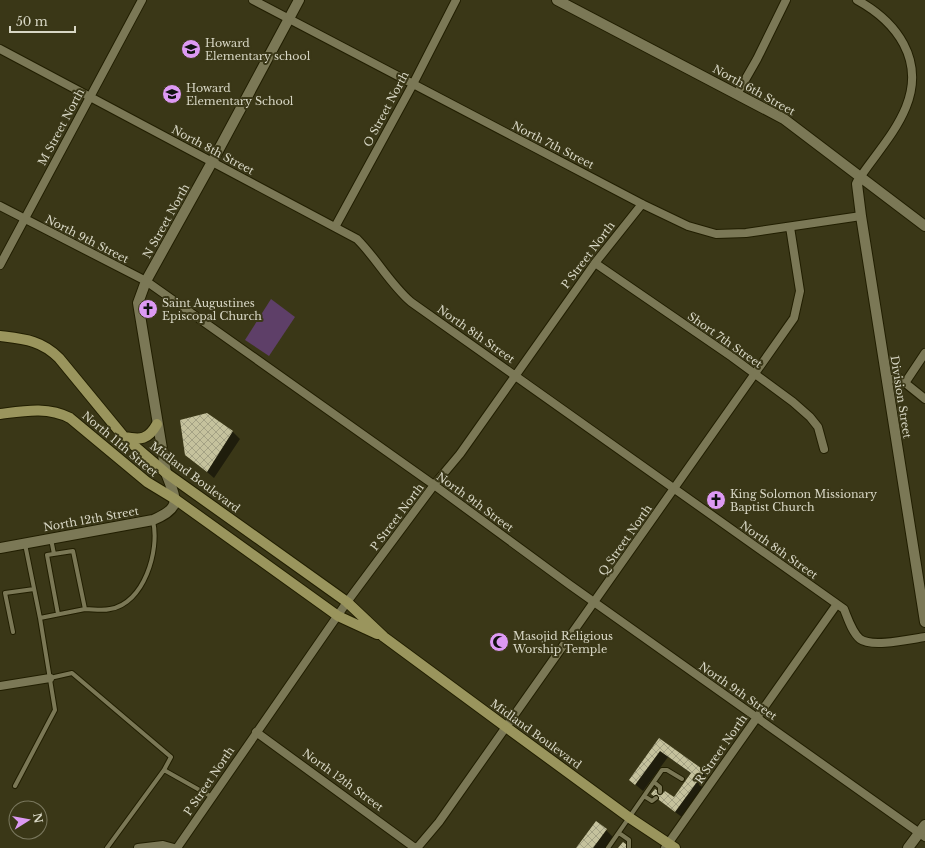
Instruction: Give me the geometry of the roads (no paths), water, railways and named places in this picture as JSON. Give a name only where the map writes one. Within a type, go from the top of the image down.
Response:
[{"type":"main road","name":"Midland Boulevard","points":[[0,336],[35,342],[48,347],[59,358],[124,437],[166,473],[347,602],[384,637],[506,728],[669,846]]},
{"type":"main road","name":"North 11th Street","points":[[0,414],[36,410],[61,413],[87,431],[147,482],[175,499]]},
{"type":"main road","points":[[124,437],[146,437],[152,433],[157,424]]},
{"type":"main road","name":"Midland Boulevard","points":[[175,499],[338,616],[384,637]]},
{"type":"street","name":"M Street North","points":[[0,265],[142,0]]},
{"type":"street","name":"North 7th Street","points":[[252,0],[642,204],[688,226],[707,232],[746,233],[861,216]]},
{"type":"street","name":"N Street North","points":[[175,499],[166,473],[137,307],[146,281],[299,0]]},
{"type":"street","name":"O Street North","points":[[335,227],[413,84],[456,0]]},
{"type":"street","name":"North 6th Street","points":[[557,0],[784,119],[925,226]]},
{"type":"street","points":[[737,94],[757,60],[786,0]]},
{"type":"street","points":[[857,0],[880,15],[898,34],[906,45],[912,67],[911,95],[906,108],[861,176]]},
{"type":"street","name":"North 8th Street","points":[[0,49],[357,239],[407,298],[838,604],[844,609],[854,632],[863,640],[880,642],[925,637]]},
{"type":"street","name":"Division Street","points":[[861,176],[857,184],[861,216],[886,380],[921,573],[925,622]]},
{"type":"street","name":"P Street North","points":[[177,848],[347,602],[434,485],[460,454],[595,263],[642,204]]},
{"type":"street","name":"North 9th Street","points":[[0,206],[146,281],[434,485],[595,603],[757,718],[923,831]]},
{"type":"street","name":"Q Street North","points":[[416,848],[439,822],[595,603],[796,314],[800,291],[790,227]]},
{"type":"street","name":"Short 7th Street","points":[[595,263],[755,374],[810,417],[818,427],[824,449]]},
{"type":"street","points":[[905,383],[925,353]]},
{"type":"street","points":[[886,380],[899,378],[925,399]]},
{"type":"street","name":"North 12th Street","points":[[0,548],[153,520],[168,514],[172,509],[175,499]]},
{"type":"street","name":"R Street North","points":[[669,846],[838,604]]},
{"type":"street","points":[[0,686],[50,678]]},
{"type":"street","name":"North 12th Street","points":[[256,732],[416,848]]},
{"type":"street","points":[[908,848],[923,831]]},
{"type":"street","points":[[138,848],[163,845],[174,848]]},
{"type":"lane","points":[[40,618],[85,609],[110,610],[133,598],[151,567],[156,533],[153,520]]},
{"type":"lane","points":[[51,539],[54,554]]},
{"type":"lane","points":[[15,786],[55,710],[40,618],[25,543]]},
{"type":"lane","points":[[58,614],[47,555],[73,551],[85,609]]},
{"type":"lane","points":[[13,632],[5,592],[34,589]]},
{"type":"lane","points":[[50,678],[72,673],[171,757],[164,770],[107,848]]},
{"type":"lane","points":[[164,770],[212,797]]},
{"type":"lane","points":[[608,848],[662,770],[668,770],[682,779]]},
{"type":"lane","points":[[654,782],[659,790]]},
{"type":"lane","points":[[644,796],[653,798]]},
{"type":"lane","points":[[619,833],[629,840],[629,847]]},
{"type":"place","name":"Howard Elementary school","points":[[191,49]]},
{"type":"place","name":"Howard Elementary School","points":[[172,94]]},
{"type":"place","name":"Saint Augustines Episcopal Church","points":[[148,309]]},
{"type":"place","name":"King Solomon Missionary Baptist Church","points":[[716,500]]},
{"type":"place","name":"Masojid Religious Worship Temple","points":[[499,642]]}]
